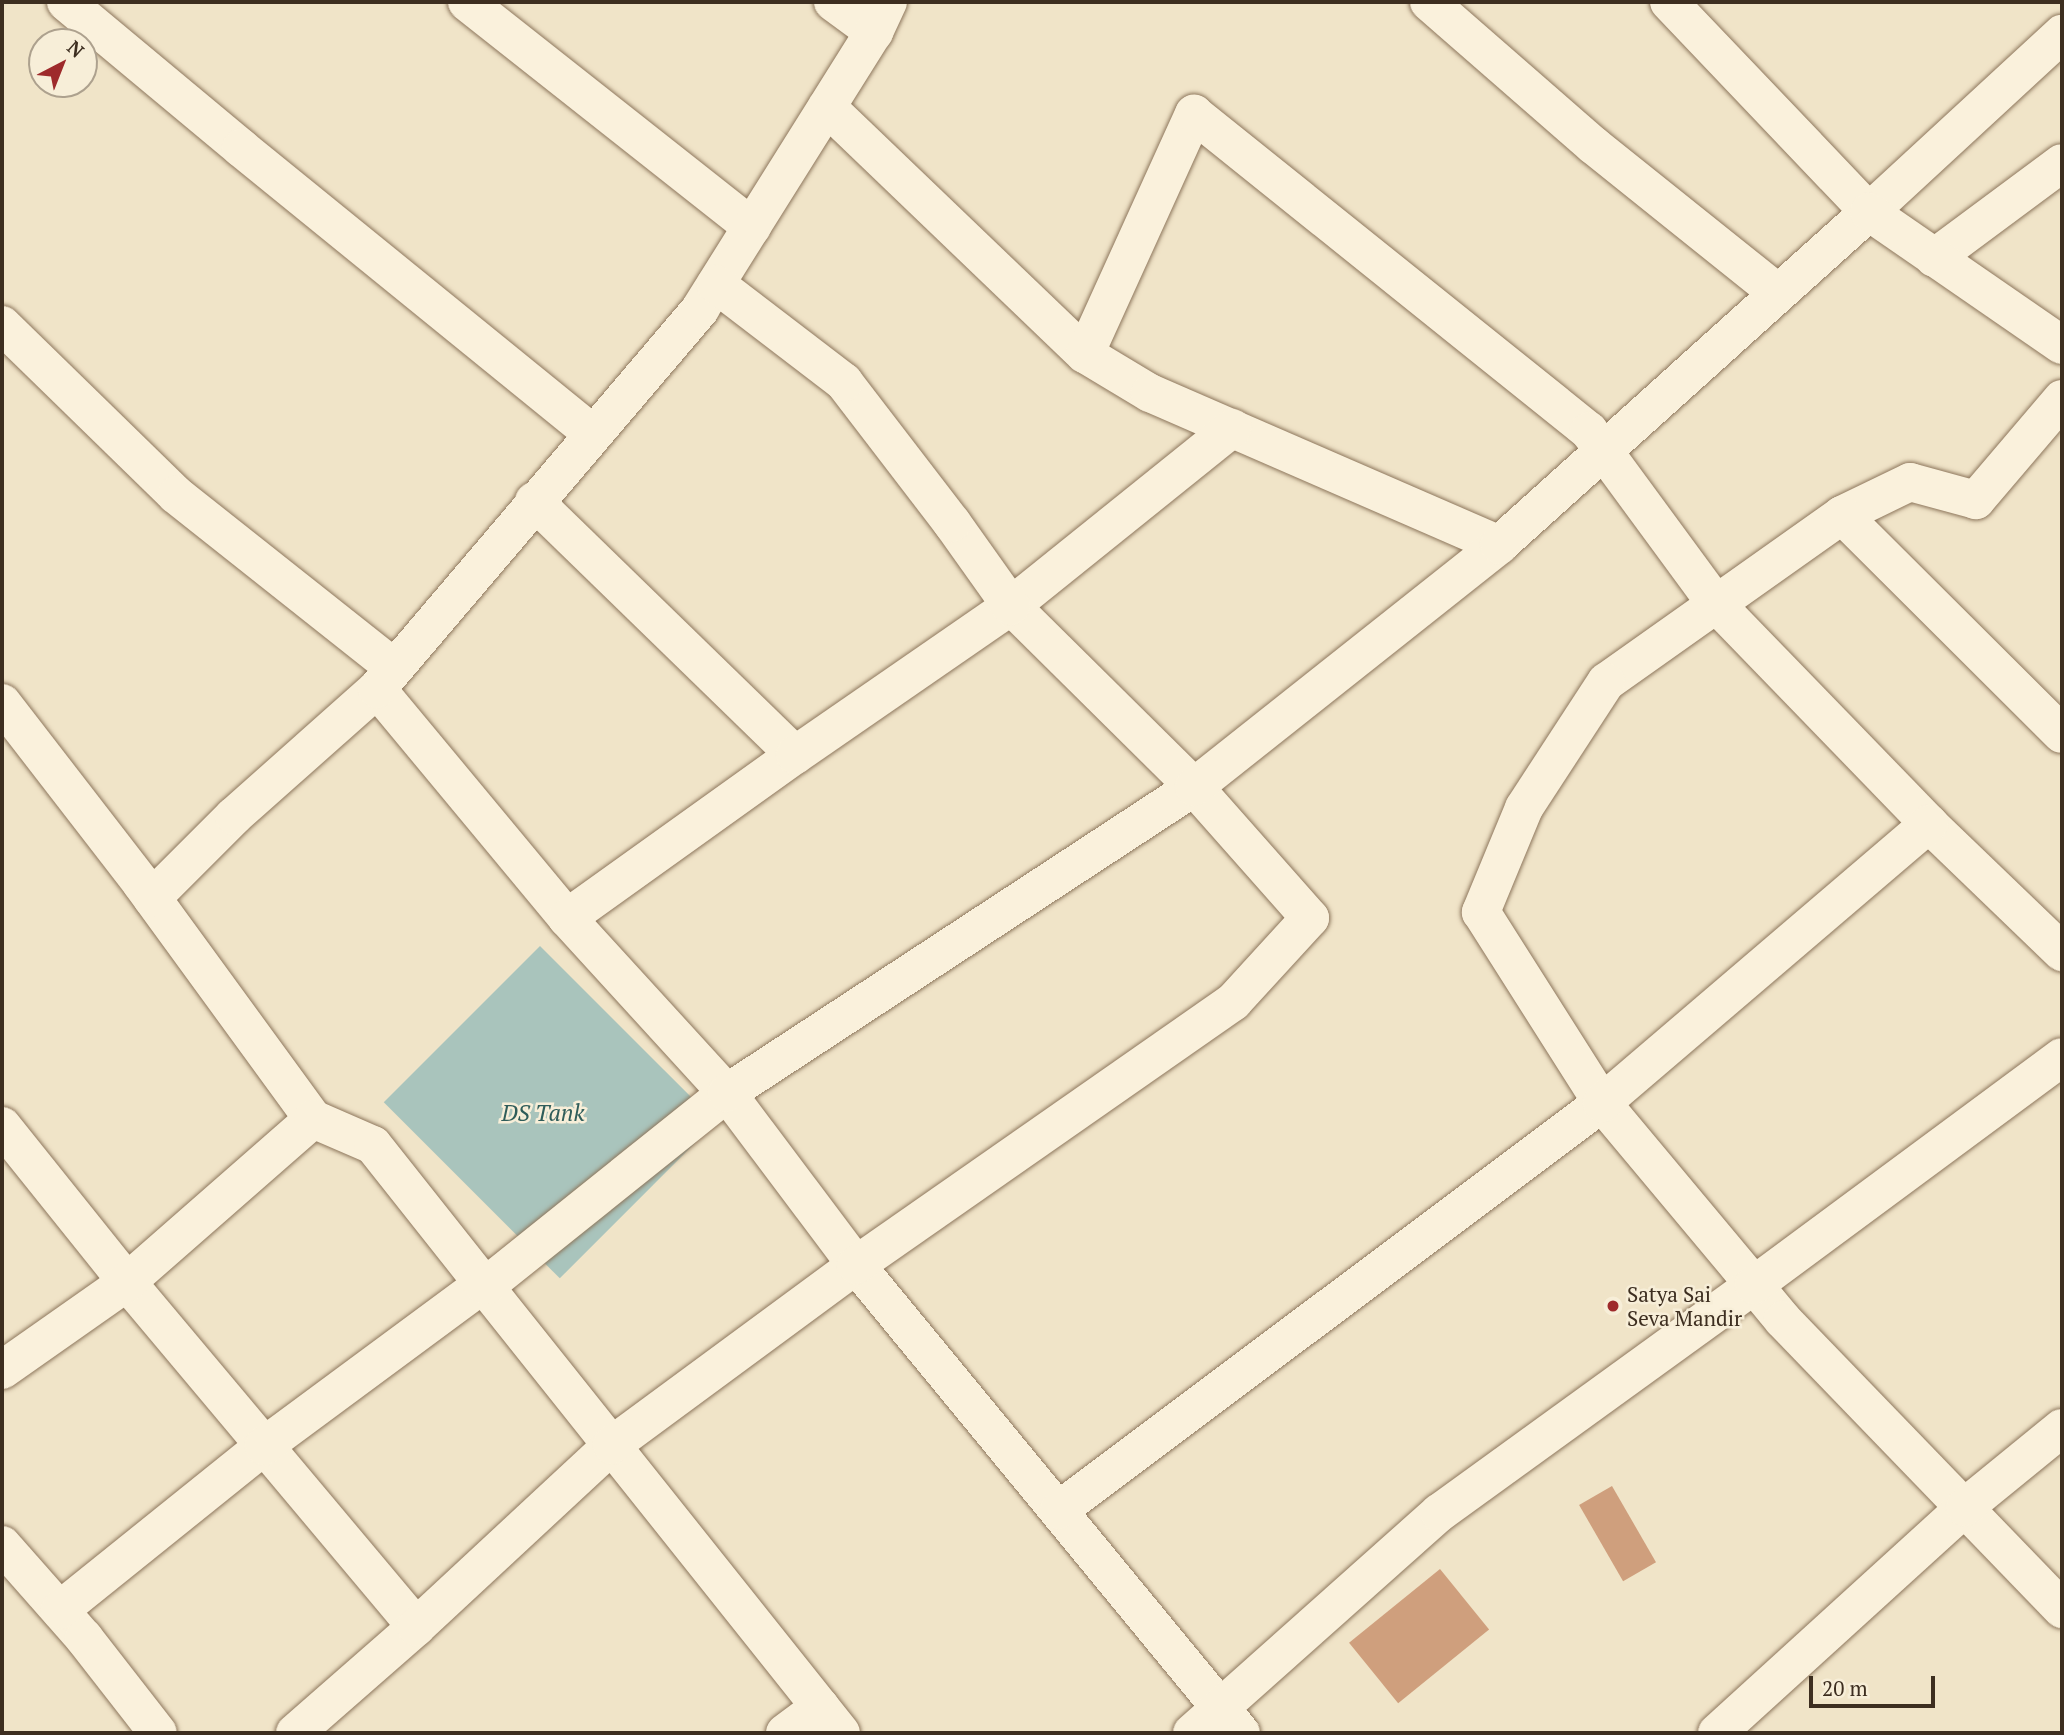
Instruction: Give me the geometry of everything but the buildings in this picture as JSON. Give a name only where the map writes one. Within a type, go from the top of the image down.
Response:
[{"type":"street","points":[[66,2],[592,433]]},
{"type":"street","points":[[467,2],[752,227]]},
{"type":"street","points":[[152,898],[234,816],[386,678],[700,309],[881,17],[833,2]]},
{"type":"street","points":[[1429,2],[1593,145],[1779,293]]},
{"type":"street","points":[[1669,2],[1869,212],[2062,345]]},
{"type":"street","points":[[60,1610],[264,1446],[487,1284],[727,1093],[1194,787],[1499,545],[2062,34]]},
{"type":"street","points":[[827,107],[1084,354],[1150,393],[1499,545]]},
{"type":"street","points":[[1084,354],[1194,114],[1589,430],[1717,605],[1929,824],[2062,952]]},
{"type":"street","points":[[1934,258],[2062,163]]},
{"type":"street","points":[[295,1733],[416,1627],[612,1446],[856,1265],[1233,1002],[1310,918],[1194,787],[1011,606],[952,523],[844,382],[716,284]]},
{"type":"street","points":[[2,325],[176,495],[386,678],[567,918],[727,1093],[856,1265],[1231,1721]]},
{"type":"street","points":[[2062,399],[1976,499],[1910,482],[1842,515],[1606,682],[1524,808],[1481,912],[1602,1103],[1783,1320],[2062,1609]]},
{"type":"street","points":[[567,918],[795,755],[1011,606],[1232,429]]},
{"type":"street","points":[[534,501],[795,755]]},
{"type":"street","points":[[1842,515],[2062,734]]},
{"type":"street","points":[[2,703],[152,898],[313,1119],[373,1146],[831,1720],[785,1733]]},
{"type":"street","points":[[1059,1510],[1602,1103],[1929,824]]},
{"type":"street","points":[[1192,1733],[1231,1721],[1439,1513],[1755,1285],[2062,1057]]},
{"type":"street","points":[[2,1370],[127,1282],[313,1119]]},
{"type":"street","points":[[2,1126],[127,1282],[416,1627]]},
{"type":"street","points":[[1726,1731],[1965,1507],[2062,1429]]},
{"type":"street","points":[[2,1545],[60,1610],[158,1733]]},
{"type":"water","name":"DS Tank","points":[[540,946],[716,1122],[560,1278],[384,1102]]},
{"type":"place","name":"Satya Sai Seva Mandir","points":[[1613,1306]]}]
